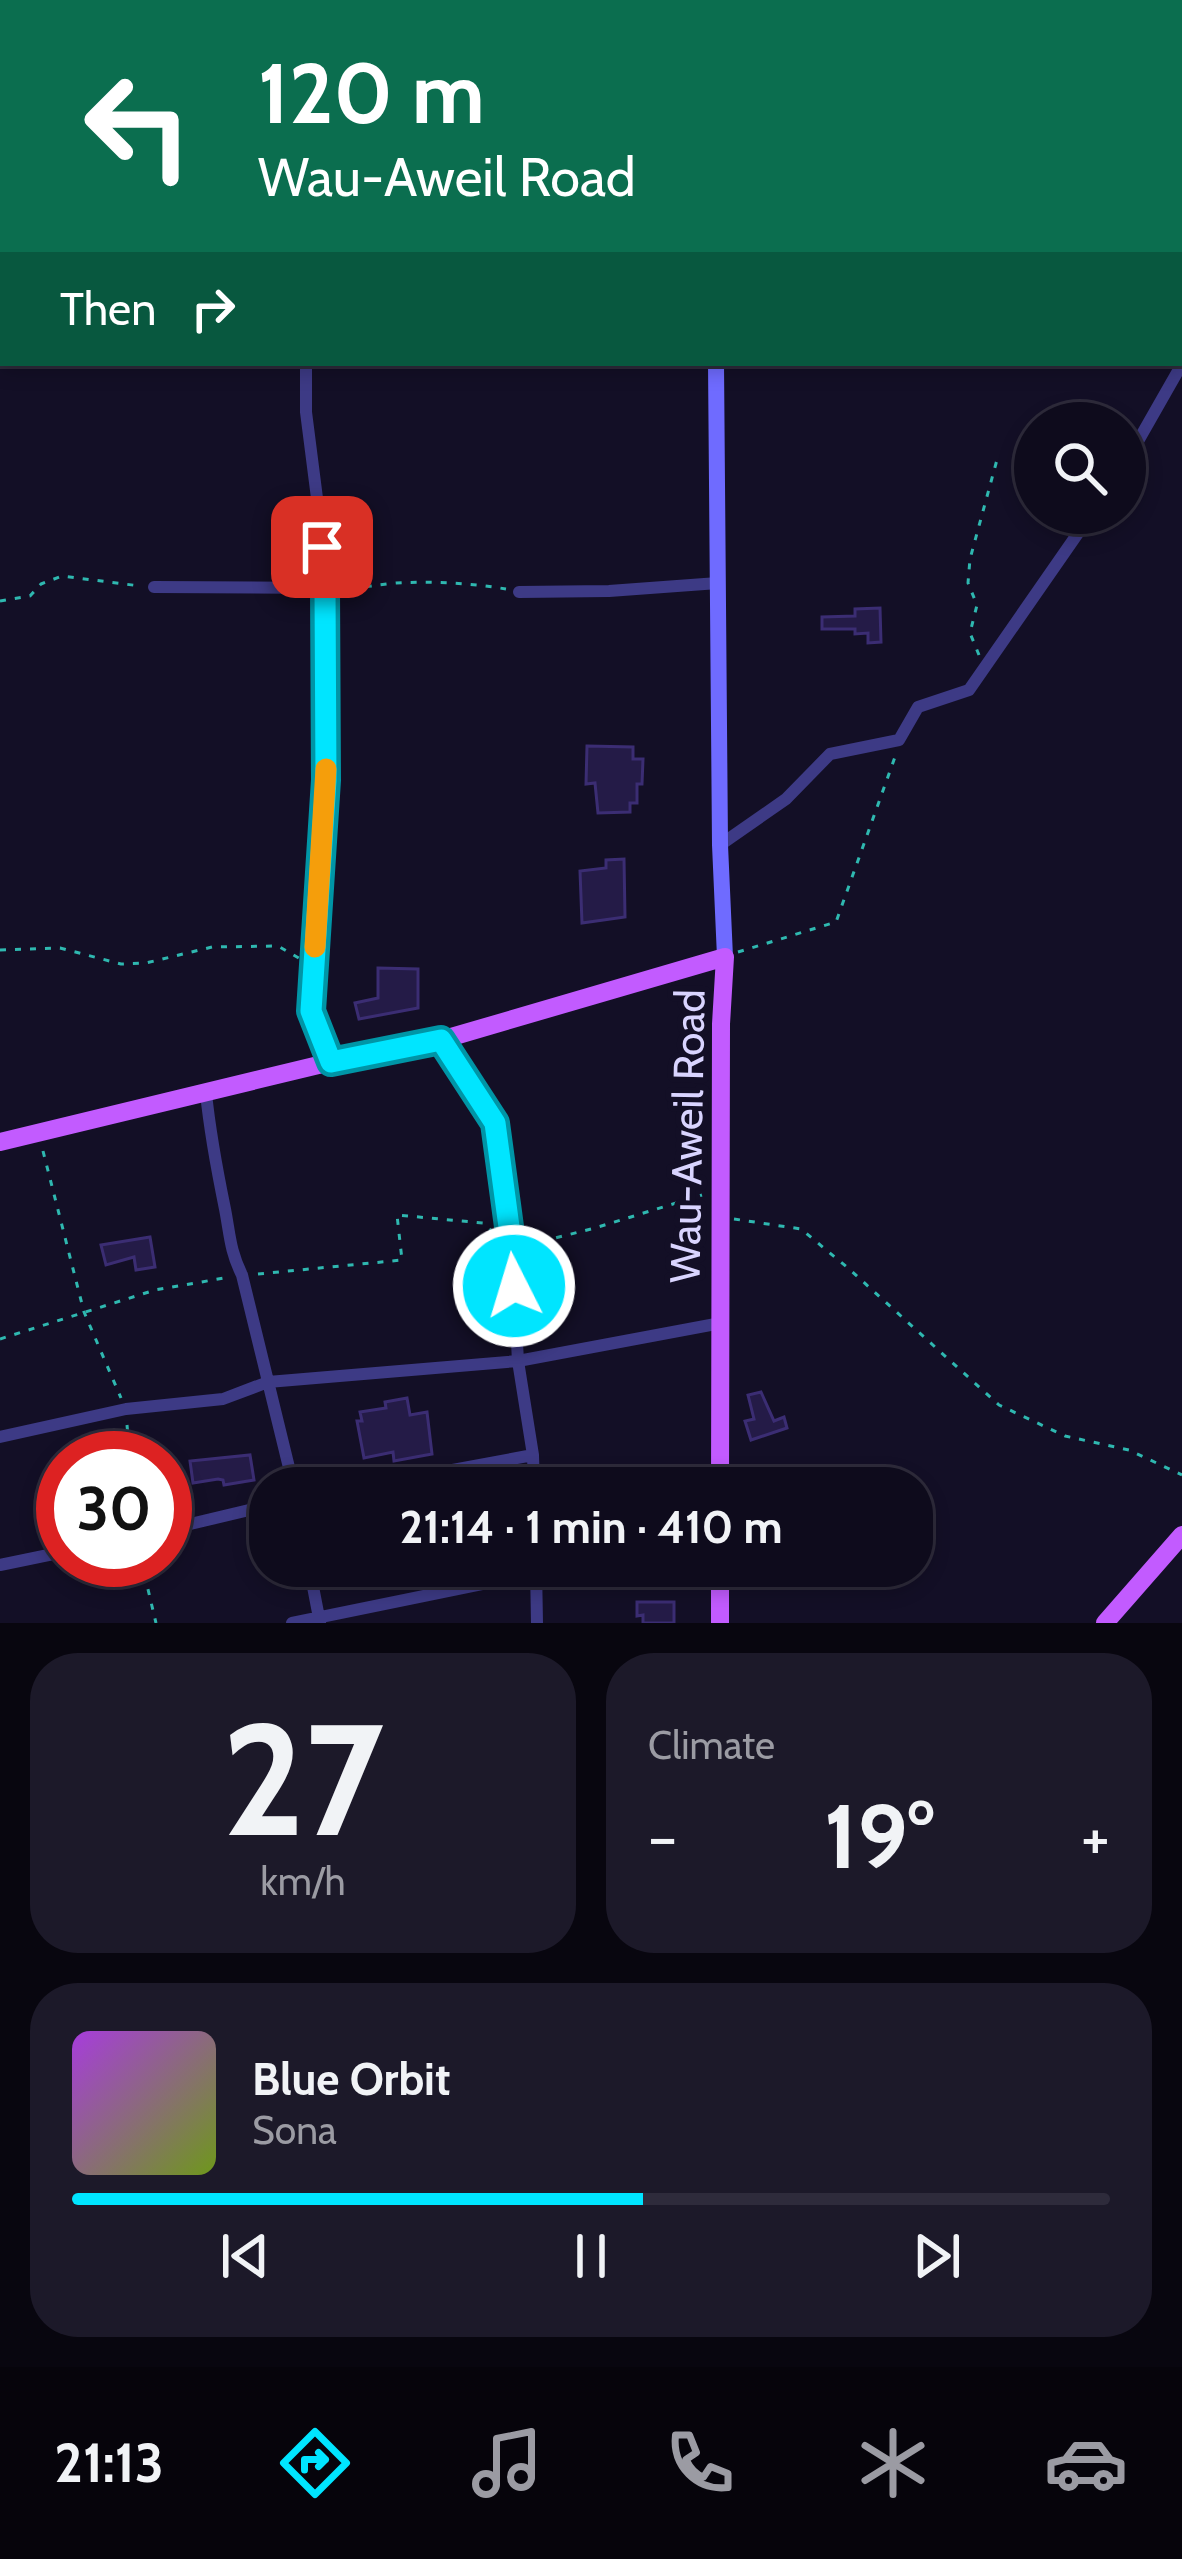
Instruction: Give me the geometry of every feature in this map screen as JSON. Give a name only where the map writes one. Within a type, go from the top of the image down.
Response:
[{"type":"main road","name":"Wau-Aweil Road","points":[[0,1142],[441,1040],[725,956],[720,1467]]},
{"type":"main road","points":[[1105,1623],[1182,1535]]},
{"type":"main road","points":[[720,1587],[720,1623]]},
{"type":"street","points":[[306,366],[306,412],[325,588],[326,780],[311,1011],[331,1062]]},
{"type":"street","points":[[716,366],[725,956]]},
{"type":"street","points":[[1146,427],[1181,366]]},
{"type":"street","points":[[720,845],[785,799],[830,754],[899,740],[918,707],[969,691],[1078,534]]},
{"type":"street","points":[[519,592],[718,583]]},
{"type":"street","points":[[154,587],[325,588]]},
{"type":"street","points":[[441,1040],[495,1123],[533,1467]]},
{"type":"street","points":[[206,1093],[230,1252],[242,1275],[289,1467]]},
{"type":"street","points":[[0,1437],[126,1409],[223,1399],[268,1382],[518,1361],[722,1324]]},
{"type":"street","points":[[468,1467],[532,1455]]},
{"type":"street","points":[[192,1524],[249,1510]]},
{"type":"street","points":[[0,1565],[36,1558]]},
{"type":"street","points":[[313,1587],[319,1620]]},
{"type":"street","points":[[292,1623],[459,1587]]},
{"type":"street","points":[[536,1587],[537,1623]]},
{"type":"path","points":[[986,667],[970,633],[977,605],[968,584],[970,559],[998,456]]},
{"type":"path","points":[[0,601],[30,596],[41,584],[62,576],[154,587]]},
{"type":"path","points":[[325,588],[472,584],[519,592]]},
{"type":"path","points":[[725,956],[836,922],[899,740]]},
{"type":"path","points":[[0,950],[60,948],[122,964],[212,947],[278,946],[299,957],[314,973]]},
{"type":"path","points":[[38,1132],[84,1312],[126,1409],[128,1431]]},
{"type":"path","points":[[0,1339],[155,1290],[242,1275],[402,1260],[397,1215],[483,1223],[512,1249],[721,1189]]},
{"type":"path","points":[[721,1217],[802,1229],[999,1406],[1065,1436],[1129,1450],[1182,1475]]},
{"type":"path","points":[[147,1587],[156,1623]]},
{"type":"building","points":[[880,608],[881,642],[868,643],[868,633],[855,634],[855,629],[822,629],[822,617],[855,616],[855,609]]},
{"type":"building","points":[[587,746],[633,747],[633,759],[643,759],[642,784],[637,784],[637,803],[630,803],[630,812],[598,813],[595,783],[586,784]]},
{"type":"building","points":[[624,859],[625,917],[582,923],[580,871],[606,868],[606,860]]},
{"type":"building","points":[[378,968],[418,969],[418,1008],[359,1019],[355,1003],[378,998]]},
{"type":"building","points":[[150,1237],[155,1267],[136,1270],[134,1257],[106,1265],[101,1245]]},
{"type":"building","points":[[761,1392],[774,1421],[784,1417],[787,1428],[751,1440],[745,1421],[754,1419],[748,1395]]},
{"type":"building","points":[[407,1398],[410,1415],[427,1412],[432,1454],[394,1461],[393,1452],[364,1458],[357,1421],[362,1421],[360,1412]]},
{"type":"building","points":[[250,1455],[249,1481],[193,1483],[192,1461]]},
{"type":"building","points":[[637,1602],[674,1602],[674,1623],[643,1623],[643,1615],[637,1616]]},
{"type":"slow traffic","points":[[315,947],[326,769]]},
{"type":"route","points":[[322,547],[326,780],[311,1011],[331,1062],[441,1040],[495,1123],[514,1286]]}]
